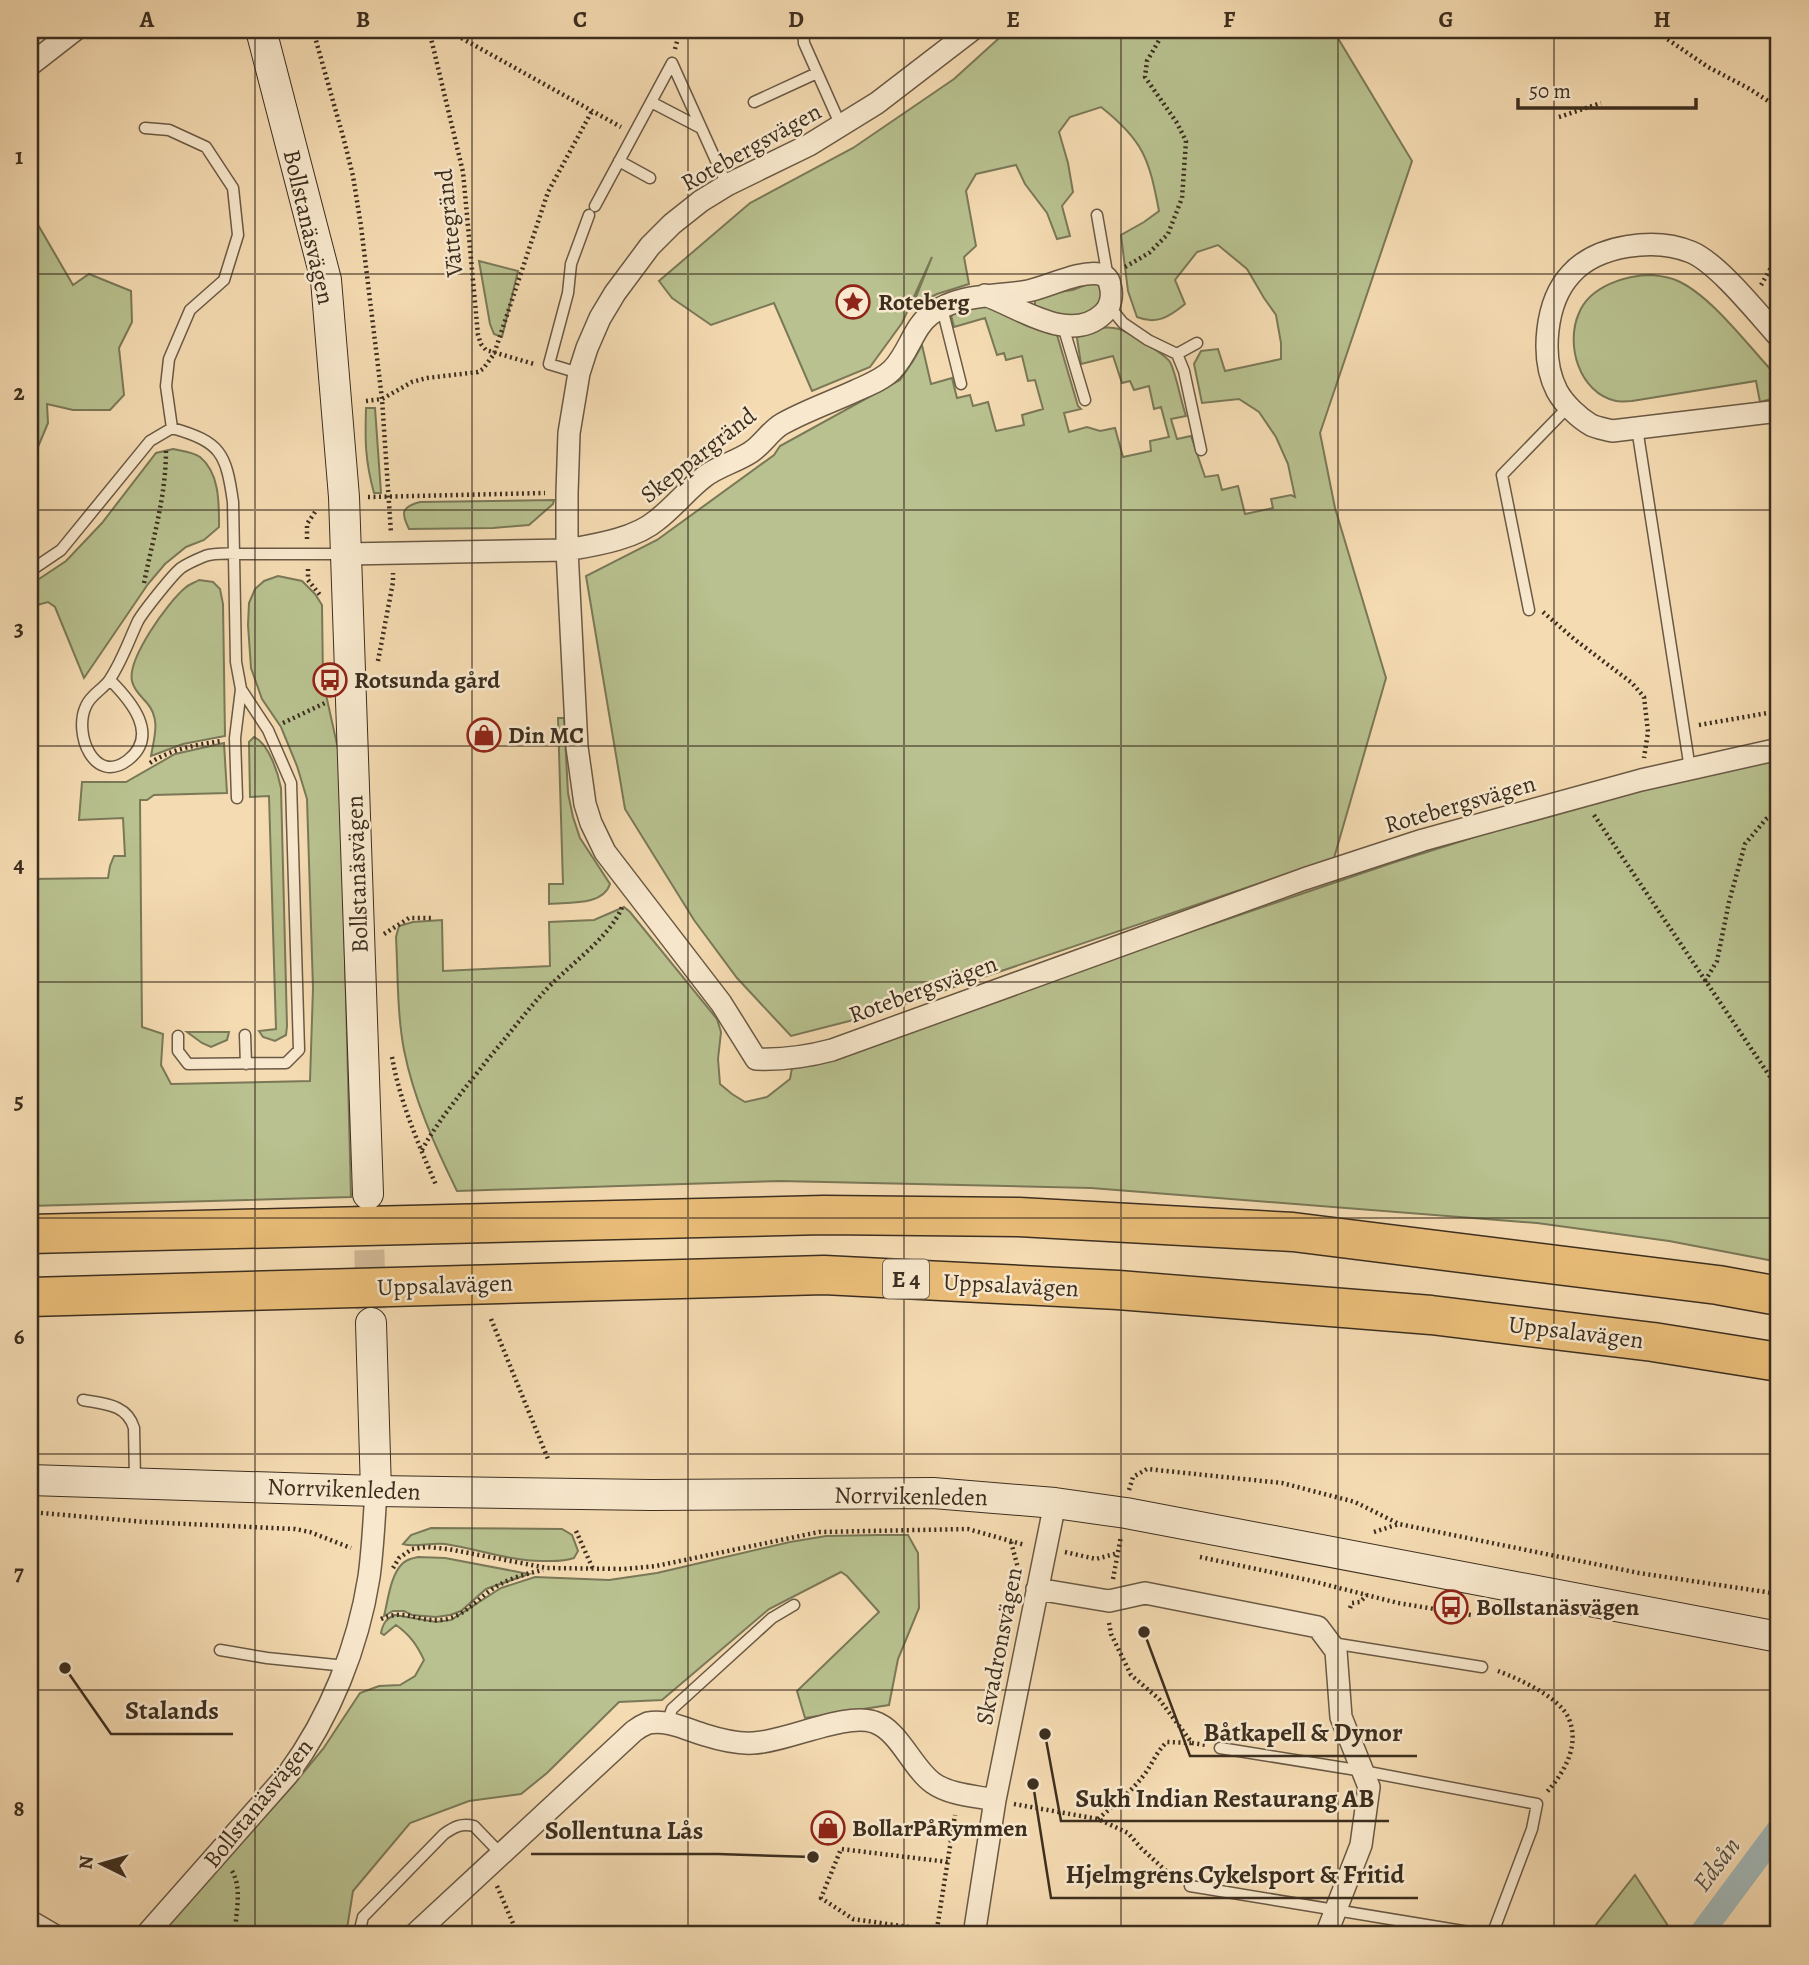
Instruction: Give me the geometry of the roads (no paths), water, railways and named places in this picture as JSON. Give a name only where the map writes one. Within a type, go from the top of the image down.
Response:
[{"type":"highway","points":[[30,1234],[824,1215],[1018,1217],[1293,1232],[1704,1284],[1779,1296]]},
{"type":"highway","name":"Uppsalavägen","points":[[30,1297],[824,1275],[1118,1290],[1430,1315],[1653,1342],[1779,1362]]},
{"type":"main road","name":"Bollstanäsvägen","points":[[261,30],[326,281],[344,497],[368,1194]]},
{"type":"main road","name":"Bollstanäsvägen","points":[[371,1324],[376,1491]]},
{"type":"main road","name":"Norrvikenleden","points":[[30,1480],[376,1491],[652,1495],[933,1493],[1055,1503],[1125,1513],[1779,1637]]},
{"type":"street","points":[[30,65],[75,30]]},
{"type":"street","name":"Rotebergsvägen","points":[[972,30],[877,103],[810,145],[727,184],[672,224],[650,246],[615,293],[600,318],[579,373],[569,433],[567,550],[577,747],[581,785],[590,823],[605,852],[721,1003],[756,1059],[806,1057],[832,1050],[1317,874],[1423,840],[1641,780],[1779,749]]},
{"type":"street","points":[[1779,337],[1712,266],[1692,252],[1664,246],[1639,245],[1618,248],[1590,259],[1570,275],[1557,297],[1549,320],[1547,347],[1549,367],[1557,391],[1569,406],[1591,425],[1612,431],[1779,411]]},
{"type":"street","name":"Skeppargränd","points":[[567,550],[598,544],[645,529],[702,478],[751,451],[780,425],[875,382],[891,371],[903,357],[920,324],[930,314],[952,303],[985,295],[1028,291],[1090,274],[1103,275],[1108,279]]},
{"type":"street","points":[[985,295],[1036,318],[1063,326],[1077,326],[1091,322],[1109,306],[1111,293],[1108,279]]},
{"type":"street","points":[[346,554],[567,550]]},
{"type":"street","name":"Bollstanäsvägen","points":[[146,1935],[259,1808],[303,1753],[328,1707],[345,1666],[361,1615],[368,1578],[376,1491]]},
{"type":"street","name":"Skvadronsvägen","points":[[974,1935],[995,1800],[1055,1503]]},
{"type":"street","points":[[1037,1589],[1109,1601],[1145,1593],[1318,1627],[1336,1651],[1341,1717],[1369,1787],[1361,1845],[1326,1935]]},
{"type":"street","points":[[414,1935],[634,1731],[648,1723],[667,1723],[725,1741],[755,1743],[848,1721],[873,1721],[893,1735],[926,1777],[944,1790],[995,1800]]},
{"type":"street","points":[[30,1921],[54,1935]]},
{"type":"lane","points":[[803,30],[804,43],[841,126]]},
{"type":"lane","points":[[579,373],[549,364],[568,293],[571,264],[592,210],[672,63],[727,184]]},
{"type":"lane","points":[[754,102],[817,72]]},
{"type":"lane","points":[[651,102],[701,128]]},
{"type":"lane","points":[[145,128],[169,130],[205,147],[233,188],[238,235],[224,279],[190,310],[169,359],[166,386],[172,428]]},
{"type":"lane","points":[[619,161],[650,178]]},
{"type":"lane","points":[[1097,215],[1108,279]]},
{"type":"lane","points":[[1109,306],[1123,323],[1148,340],[1177,354],[1184,371],[1201,450]]},
{"type":"lane","points":[[942,308],[961,384]]},
{"type":"lane","points":[[1063,326],[1085,400]]},
{"type":"lane","points":[[1177,354],[1198,343]]},
{"type":"lane","points":[[1529,610],[1502,475],[1569,406]]},
{"type":"lane","points":[[30,570],[61,550],[150,441],[172,428],[211,444],[222,457],[233,502],[236,662],[241,689],[235,738],[237,798]]},
{"type":"lane","points":[[1637,428],[1690,769]]},
{"type":"lane","points":[[110,680],[133,706],[142,730],[140,747],[136,753],[119,766],[113,767],[97,763],[89,754],[83,741],[85,707],[95,693],[110,680],[138,621],[181,568],[208,555],[346,554]]},
{"type":"lane","points":[[178,1036],[178,1051],[188,1064],[286,1063],[299,1049],[292,783],[268,730],[241,689]]},
{"type":"lane","points":[[245,1035],[246,1064]]},
{"type":"lane","points":[[83,1400],[112,1405],[128,1414],[134,1428],[135,1483]]},
{"type":"lane","points":[[667,1723],[672,1709],[772,1618],[794,1605]]},
{"type":"lane","points":[[1329,1642],[1482,1667]]},
{"type":"lane","points":[[220,1650],[345,1666]]},
{"type":"lane","points":[[1191,1886],[1490,1935],[1532,1829],[1536,1804],[1363,1771],[1220,1748]]},
{"type":"lane","points":[[362,1935],[360,1929],[363,1917],[453,1828],[460,1825],[474,1826],[495,1860]]},
{"type":"waterway","name":"Edsån","points":[[1700,1935],[1779,1829]]},
{"type":"tunnel","points":[[368,1205],[371,1309]]},
{"type":"place","name":"Roteberg","points":[[853,302]]},
{"type":"place","name":"Rotsunda gård","points":[[330,680]]},
{"type":"place","name":"Din MC","points":[[484,735]]},
{"type":"place","name":"Bollstanäsvägen","points":[[1451,1607]]},
{"type":"place","name":"Båtkapell & Dynor","points":[[1144,1632]]},
{"type":"place","name":"Stalands","points":[[65,1668]]},
{"type":"place","name":"Sukh Indian Restaurang AB","points":[[1045,1734]]},
{"type":"place","name":"Hjelmgrens Cykelsport & Fritid","points":[[1033,1784]]},
{"type":"place","name":"BollarPåRymmen","points":[[828,1828]]},
{"type":"place","name":"Sollentuna Lås","points":[[813,1857]]}]
